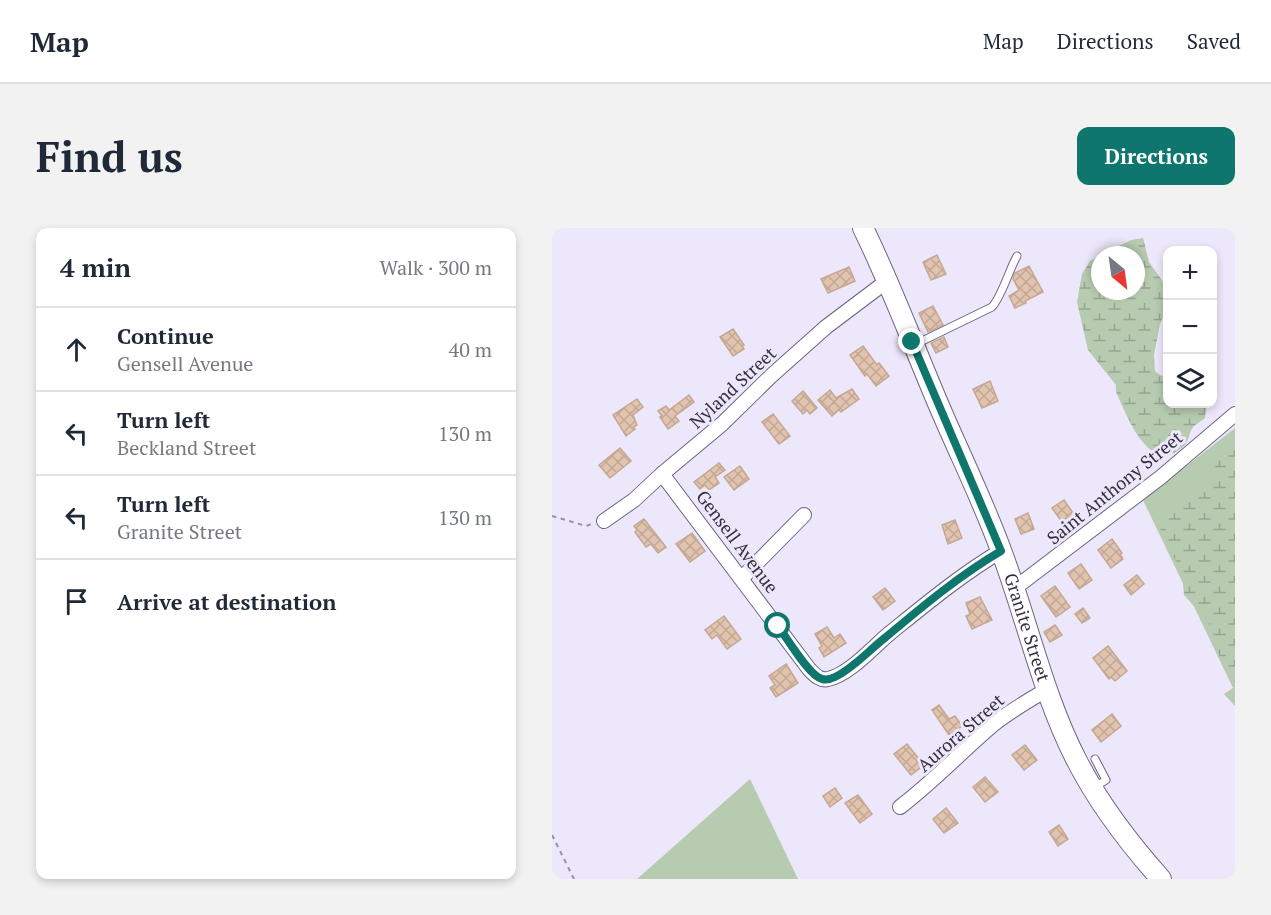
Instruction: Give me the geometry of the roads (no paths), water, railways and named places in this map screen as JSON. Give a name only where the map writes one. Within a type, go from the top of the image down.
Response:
[{"type":"street","name":"Granite Street","points":[[863,228],[1001,551],[1048,689],[1076,760],[1092,788],[1138,854],[1161,879]]},
{"type":"street","name":"Nyland Street","points":[[604,521],[634,500],[722,424],[826,327],[887,281]]},
{"type":"street","name":"Saint Anthony Street","points":[[1015,588],[1161,477],[1235,414]]},
{"type":"street","name":"Gensell Avenue","points":[[662,474],[809,669],[818,678],[825,680],[831,679],[855,664],[974,567],[1001,551]]},
{"type":"street","points":[[742,578],[804,515]]},
{"type":"street","name":"Aurora Street","points":[[900,807],[994,724],[1048,689]]},
{"type":"lane","points":[[913,345],[992,307],[997,301],[1006,276],[1017,256]]},
{"type":"lane","points":[[1092,788],[1106,780],[1095,759]]}]
